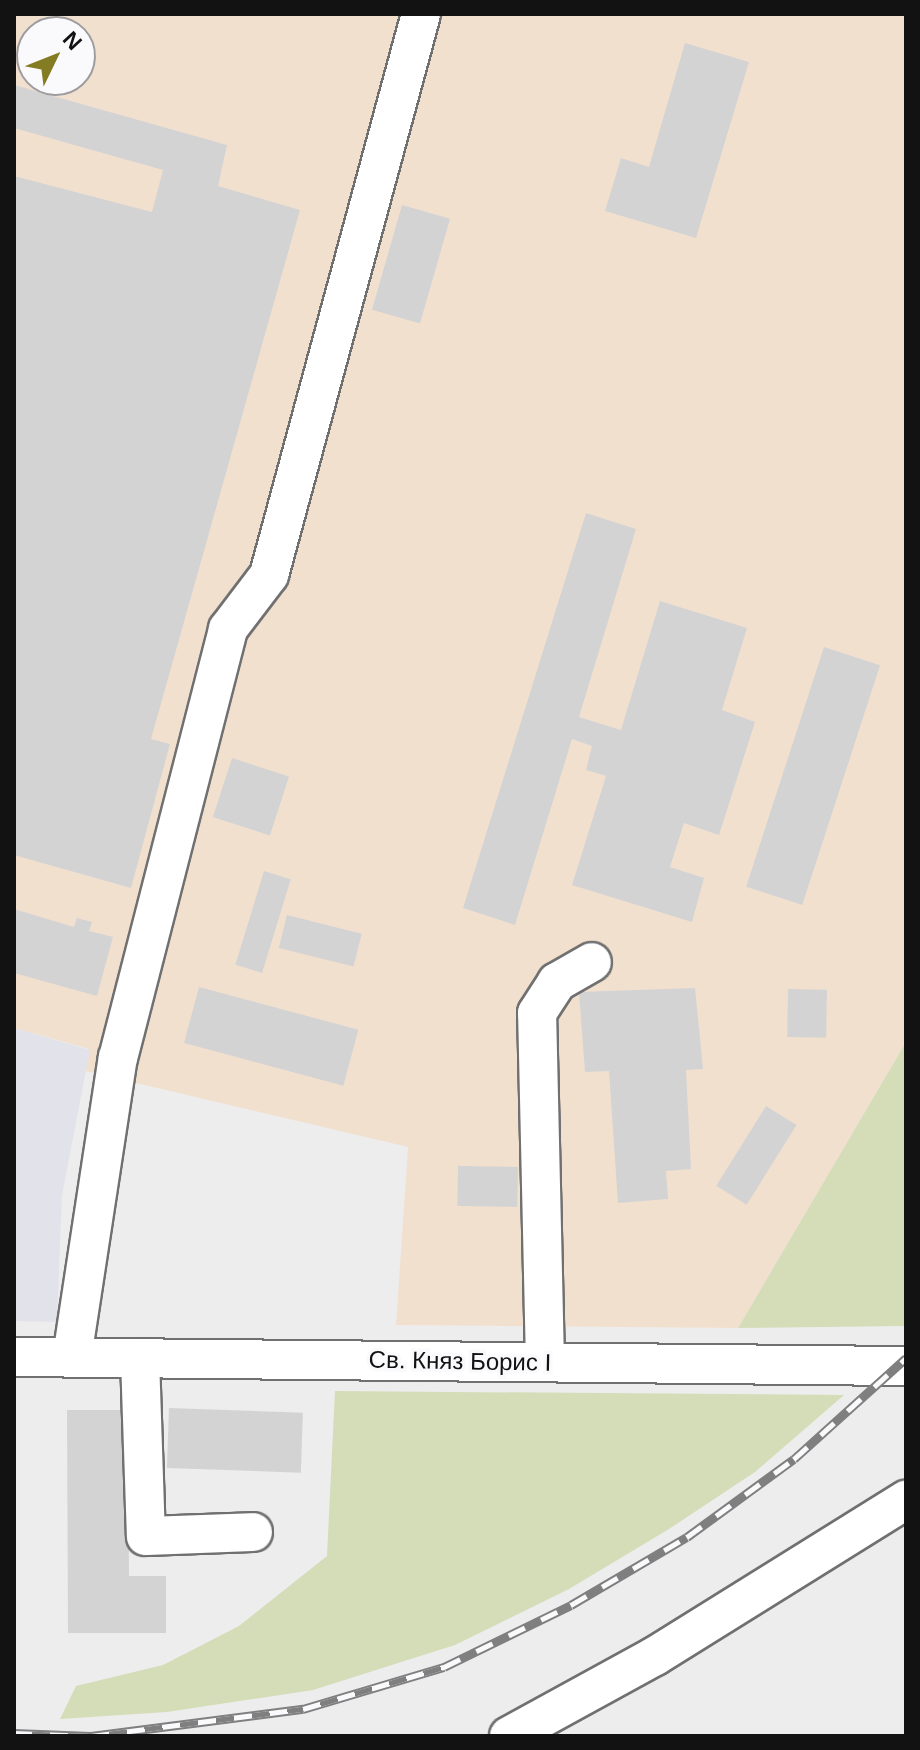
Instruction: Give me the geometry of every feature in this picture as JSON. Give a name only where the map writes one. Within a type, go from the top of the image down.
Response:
[{"type":"street","points":[[72,1357],[118,1058],[228,629],[269,575],[421,14]]},
{"type":"street","points":[[545,1362],[537,1013],[557,982],[592,962]]},
{"type":"street","name":"Св. Княз Борис I","points":[[14,1357],[906,1366]]},
{"type":"street","points":[[140,1358],[146,1536],[253,1532]]},
{"type":"street","points":[[509,1736],[595,1692],[906,1500]]},
{"type":"shaded area","points":[[14,14],[906,14],[906,1042],[738,1328],[396,1325],[408,1147],[85,1071],[89,1049],[14,1028]]},
{"type":"shaded area","points":[[14,1028],[90,1050],[62,1195],[57,1322],[14,1321]]},
{"type":"green space","points":[[906,1042],[906,1326],[738,1328]]},
{"type":"green space","points":[[335,1391],[844,1395],[755,1472],[669,1529],[569,1589],[455,1645],[313,1690],[167,1712],[60,1719],[76,1686],[163,1665],[239,1626],[327,1556]]},
{"type":"building","points":[[685,43],[749,62],[696,238],[605,211],[621,158],[649,167]]},
{"type":"building","points":[[14,85],[16,96],[53,96],[227,145],[218,186],[300,210],[151,739],[170,744],[131,888],[14,855],[14,176],[152,212],[163,170],[14,128]]},
{"type":"building","points":[[402,205],[450,219],[420,324],[372,310]]},
{"type":"building","points":[[586,513],[636,529],[579,717],[621,730],[660,601],[747,628],[722,710],[755,722],[719,835],[684,823],[670,867],[704,878],[692,922],[572,885],[606,776],[586,770],[592,746],[572,739],[515,925],[463,908]]},
{"type":"building","points":[[824,647],[880,665],[802,905],[746,887]]},
{"type":"building","points":[[232,758],[289,777],[270,836],[213,817]]},
{"type":"building","points":[[264,871],[291,879],[262,973],[235,965]]},
{"type":"building","points":[[14,909],[74,927],[77,918],[92,922],[89,931],[113,937],[97,996],[14,973]]},
{"type":"building","points":[[287,915],[362,934],[353,967],[279,948]]},
{"type":"building","points":[[199,987],[358,1030],[343,1086],[184,1043]]},
{"type":"building","points":[[695,988],[703,1069],[686,1070],[691,1169],[666,1171],[668,1199],[618,1203],[609,1071],[585,1072],[579,992]]},
{"type":"building","points":[[788,989],[827,990],[826,1038],[787,1037]]},
{"type":"building","points":[[766,1106],[797,1125],[747,1205],[716,1186]]},
{"type":"building","points":[[458,1166],[518,1167],[517,1207],[457,1206]]},
{"type":"building","points":[[169,1408],[303,1413],[301,1473],[167,1468]]},
{"type":"building","points":[[67,1410],[128,1410],[129,1576],[166,1576],[166,1633],[68,1633]]},
{"type":"railway","points":[[14,1733],[91,1736],[303,1709],[444,1667],[571,1605],[687,1537],[794,1459],[906,1358]]}]
